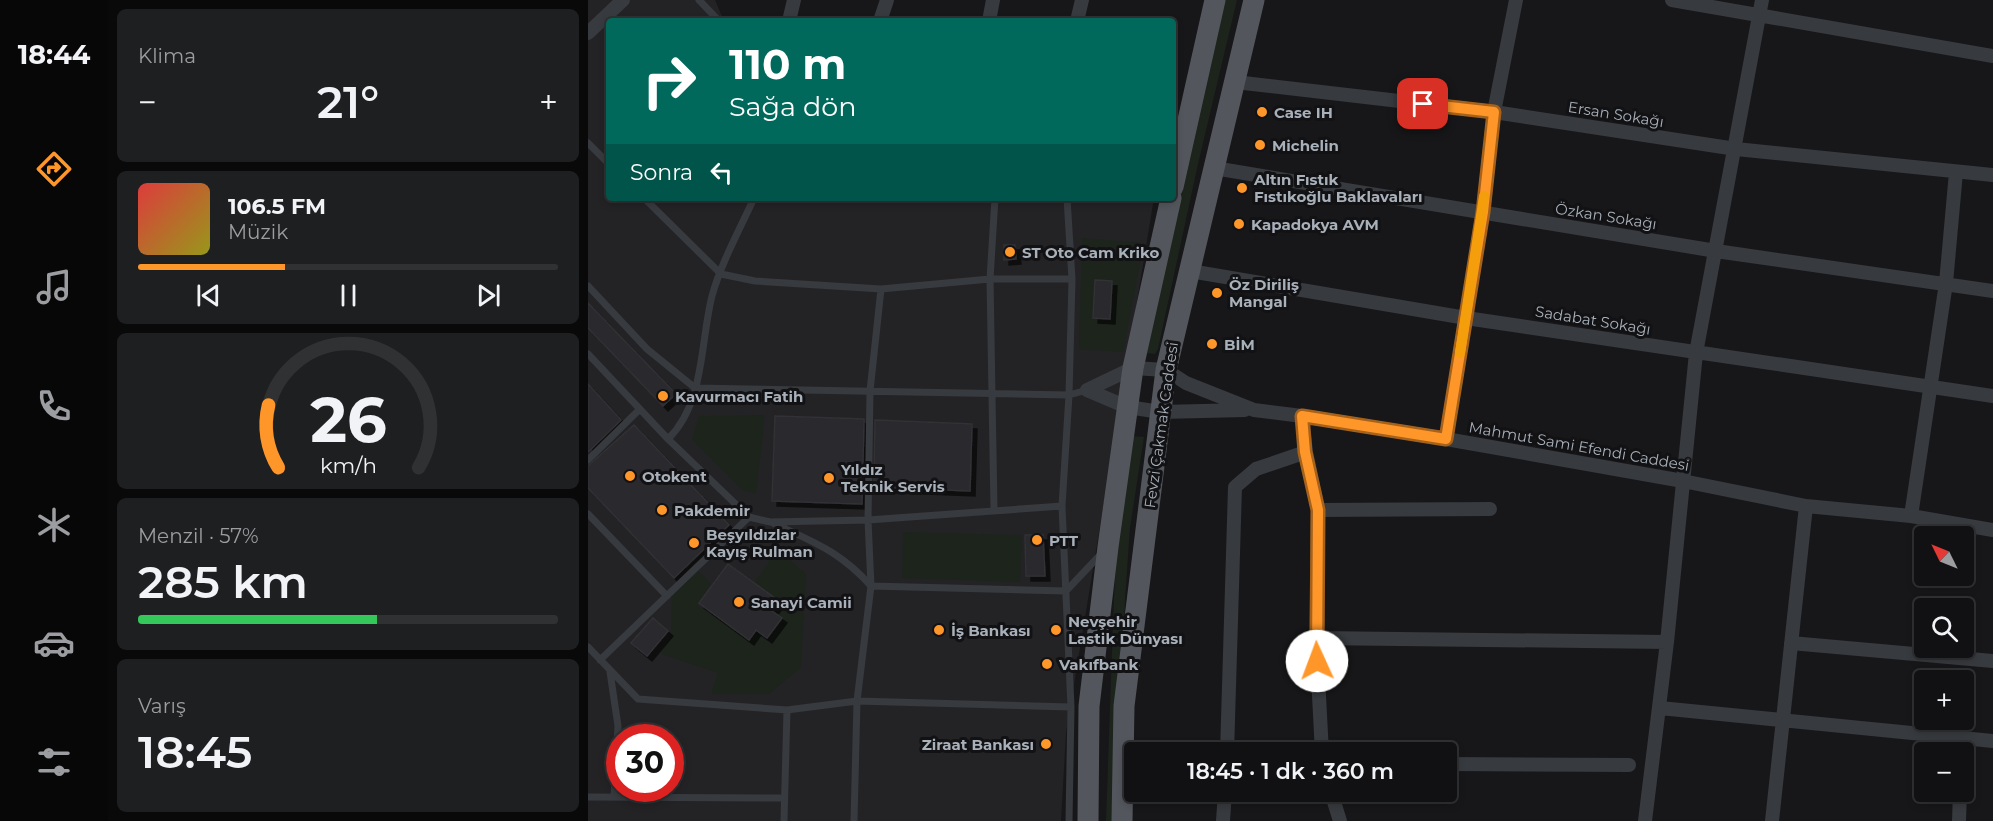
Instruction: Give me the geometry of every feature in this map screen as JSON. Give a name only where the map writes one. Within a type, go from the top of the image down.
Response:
[{"type":"main road","points":[[1176,168],[1215,0]]},
{"type":"main road","name":"Fevzi Çakmak Caddesi","points":[[1122,821],[1124,706],[1166,370],[1254,0]]},
{"type":"main road","points":[[1088,821],[1089,706],[1108,547],[1133,368],[1170,201]]},
{"type":"street","points":[[611,18],[623,0]]},
{"type":"street","points":[[790,18],[794,0]]},
{"type":"street","points":[[881,18],[887,0]]},
{"type":"street","points":[[990,18],[993,0]]},
{"type":"street","points":[[1078,18],[1082,0]]},
{"type":"street","points":[[1446,439],[1483,212],[1494,112],[1516,0]]},
{"type":"street","points":[[1672,0],[1993,56]]},
{"type":"street","points":[[1646,821],[1660,708],[1696,352],[1736,149],[1762,0]]},
{"type":"street","points":[[588,33],[606,21]]},
{"type":"street","name":"Ersan Sokağı","points":[[1235,82],[1494,112],[1736,149],[1993,175]]},
{"type":"street","name":"Özkan Sokağı","points":[[1214,168],[1716,251],[1993,291]]},
{"type":"street","points":[[1911,516],[1946,283],[1956,172]]},
{"type":"street","name":"Sadabat Sokağı","points":[[1190,271],[1466,318],[1993,396]]},
{"type":"street","points":[[1087,390],[1133,368],[1166,370]]},
{"type":"street","name":"Mahmut Sami Efendi Caddesi","points":[[1166,370],[1186,383],[1254,410],[1446,439],[1683,481],[1806,506],[1911,516],[1993,530]]},
{"type":"street","points":[[1087,390],[1127,407],[1161,412],[1254,410]]},
{"type":"street","points":[[1302,416],[1305,452],[1318,510],[1316,638],[1321,742]]},
{"type":"street","points":[[1227,742],[1234,487],[1256,469],[1305,452]]},
{"type":"street","points":[[1772,821],[1806,506]]},
{"type":"street","points":[[1318,510],[1490,509]]},
{"type":"street","points":[[1316,638],[1667,642]]},
{"type":"street","points":[[1791,643],[1993,661]]},
{"type":"street","points":[[1660,708],[1993,741]]},
{"type":"street","points":[[1964,738],[1964,742]]},
{"type":"street","points":[[1457,764],[1629,765]]},
{"type":"street","points":[[1223,821],[1224,802]]},
{"type":"street","points":[[1334,802],[1340,821]]},
{"type":"street","points":[[1959,821],[1960,802]]},
{"type":"lane","points":[[699,0],[716,18]]},
{"type":"lane","points":[[588,143],[606,161]]},
{"type":"lane","points":[[647,201],[721,274],[755,281],[880,289],[990,279],[1072,279]]},
{"type":"lane","points":[[668,439],[680,427],[691,405],[712,295],[753,201]]},
{"type":"lane","points":[[994,201],[990,279],[994,510]]},
{"type":"lane","points":[[1067,201],[1072,279],[1069,395],[1062,506],[1071,707],[1069,821]]},
{"type":"lane","points":[[588,286],[646,349],[694,388],[1069,395],[1087,390]]},
{"type":"lane","points":[[854,821],[857,701],[871,586],[868,520],[870,391],[880,289]]},
{"type":"lane","points":[[588,354],[668,439],[749,517],[770,522],[833,551],[856,569],[871,586],[1066,591],[1108,547]]},
{"type":"lane","points":[[588,460],[640,409]]},
{"type":"lane","points":[[770,522],[868,520],[1062,506]]},
{"type":"lane","points":[[588,514],[667,596]]},
{"type":"lane","points":[[600,660],[749,517]]},
{"type":"lane","points":[[588,647],[638,699],[787,710],[857,701],[1071,707]]},
{"type":"lane","points":[[610,671],[618,724]]},
{"type":"lane","points":[[784,821],[787,710]]},
{"type":"lane","points":[[588,797],[606,797]]},
{"type":"lane","points":[[684,797],[784,798]]},
{"type":"shaded area","points":[[588,0],[715,0],[723,18],[606,18],[606,201],[1154,201],[1066,733],[1061,821],[588,821]]},
{"type":"shaded area","points":[[1225,0],[1237,0],[1198,164],[1158,349],[1155,354],[1147,353],[1182,187]]},
{"type":"shaded area","points":[[1082,238],[1144,243],[1123,352],[1079,349]]},
{"type":"shaded area","points":[[765,415],[756,494],[742,490],[692,440],[699,416]]},
{"type":"shaded area","points":[[1132,436],[1144,437],[1130,528],[1125,600],[1117,821],[1106,821],[1114,596],[1119,525]]},
{"type":"shaded area","points":[[903,532],[1022,535],[1020,582],[902,578]]},
{"type":"shaded area","points":[[777,550],[806,574],[801,667],[769,694],[711,694],[718,673],[661,654],[671,634],[672,596],[698,571],[711,583],[697,605],[749,641],[756,632],[767,639],[783,618],[773,611],[780,601],[755,582]]},
{"type":"building","name":"ST Oto Cam Kriko","points":[[1004,245],[1015,245],[1016,259],[1004,260]]},
{"type":"building","points":[[1095,280],[1112,281],[1110,319],[1093,318]]},
{"type":"building","points":[[588,303],[676,394],[663,406],[588,328]]},
{"type":"building","points":[[588,384],[621,420],[588,452]]},
{"type":"building","points":[[775,416],[864,419],[862,504],[772,501]]},
{"type":"building","points":[[875,420],[972,424],[970,491],[874,487]]},
{"type":"building","points":[[634,425],[729,525],[674,578],[588,488],[588,466]]},
{"type":"building","points":[[1025,535],[1043,535],[1045,576],[1026,576]]},
{"type":"building","name":"Sanayi Camii","points":[[728,564],[779,601],[772,611],[782,618],[767,638],[756,630],[749,640],[699,603]]},
{"type":"building","points":[[653,618],[668,631],[647,656],[631,643]]},
{"type":"slow traffic","points":[[1460,353],[1484,196]]},
{"type":"place","name":"Case IH","points":[[1262,112]]},
{"type":"place","name":"Michelin","points":[[1260,145]]},
{"type":"place","name":"Altın Fıstık Fıstıkoğlu Baklavaları","points":[[1242,188]]},
{"type":"place","name":"Kapadokya AVM","points":[[1239,224]]},
{"type":"place","name":"ST Oto Cam Kriko","points":[[1010,252]]},
{"type":"place","name":"Öz Diriliş Mangal","points":[[1217,293]]},
{"type":"place","name":"BİM","points":[[1212,344]]},
{"type":"place","name":"Kavurmacı Fatih","points":[[663,396]]},
{"type":"place","name":"Otokent","points":[[630,476]]},
{"type":"place","name":"Yıldız Teknik Servis","points":[[829,478]]},
{"type":"place","name":"Pakdemir","points":[[662,510]]},
{"type":"place","name":"PTT","points":[[1037,540]]},
{"type":"place","name":"Beşyıldızlar Kayış Rulman","points":[[694,543]]},
{"type":"place","name":"Sanayi Camii","points":[[739,602]]},
{"type":"place","name":"İş Bankası","points":[[939,630]]},
{"type":"place","name":"Nevşehir Lastik Dünyası","points":[[1056,630]]},
{"type":"place","name":"Vakıfbank","points":[[1047,664]]},
{"type":"place","name":"Ziraat Bankası","points":[[1046,744]]},
{"type":"route","points":[[1317,661],[1318,510],[1305,452],[1302,416],[1446,439],[1483,212],[1494,112],[1423,104]]}]
